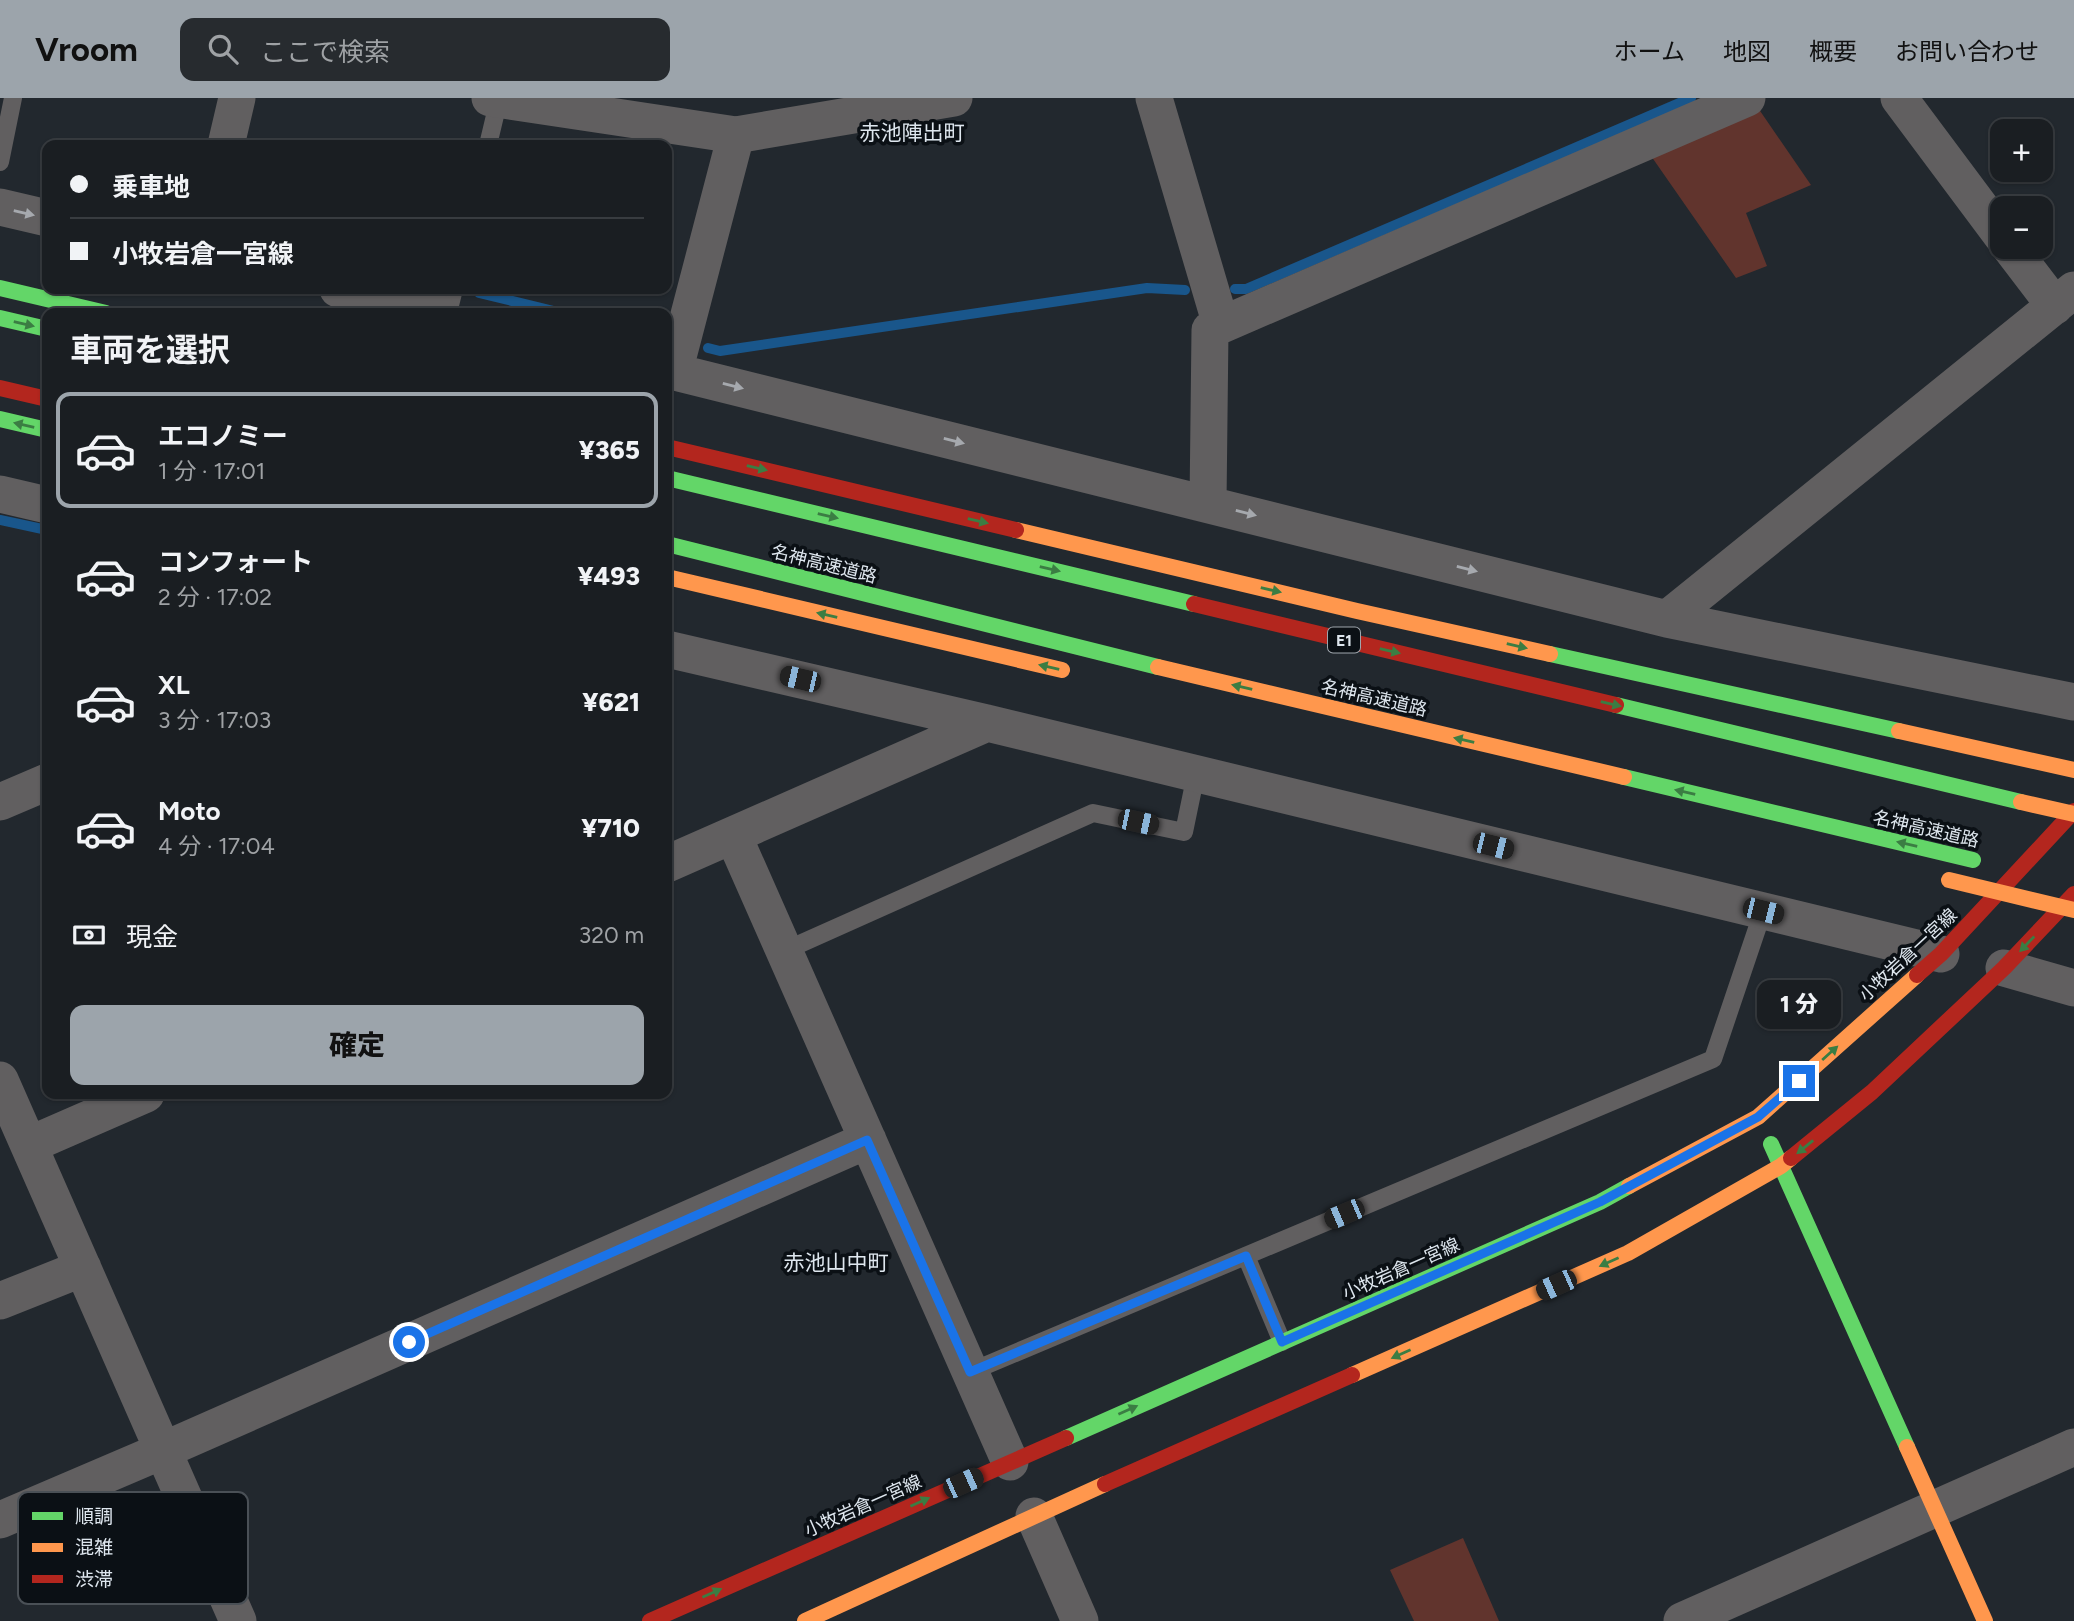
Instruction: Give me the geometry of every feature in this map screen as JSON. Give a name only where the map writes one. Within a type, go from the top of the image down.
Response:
[{"type":"main road","points":[[0,288],[85,308]]},
{"type":"main road","points":[[0,318],[42,329]]},
{"type":"main road","points":[[0,388],[42,398]]},
{"type":"main road","points":[[0,419],[42,429]]},
{"type":"main road","points":[[672,448],[1370,614],[2074,770]]},
{"type":"main road","name":"E1","points":[[672,479],[2074,813]]},
{"type":"main road","name":"名神高速道路","points":[[672,545],[1152,665],[2036,874]]},
{"type":"main road","points":[[672,578],[1072,673]]},
{"type":"main road","name":"小牧岩倉一宮線","points":[[650,1621],[1600,1202],[1758,1117],[1941,954],[2074,813]]},
{"type":"main road","points":[[1943,878],[2074,910]]},
{"type":"main road","points":[[805,1621],[1034,1516],[1628,1253],[1781,1166],[1872,1092],[2004,968],[2074,894]]},
{"type":"main road","points":[[1758,1117],[1985,1621]]},
{"type":"street","points":[[227,140],[237,98]]},
{"type":"street","points":[[494,99],[736,135],[954,98]]},
{"type":"street","points":[[1154,98],[1221,325]]},
{"type":"street","points":[[1208,503],[1210,330],[1746,98]]},
{"type":"street","points":[[1899,98],[1990,220]]},
{"type":"street","points":[[672,364],[736,135]]},
{"type":"street","points":[[0,207],[42,217]]},
{"type":"street","points":[[1667,619],[2064,298],[2023,259]]},
{"type":"street","points":[[359,294],[417,308]]},
{"type":"street","points":[[672,371],[1667,619],[2074,702]]},
{"type":"street","points":[[0,494],[42,504]]},
{"type":"street","points":[[672,650],[987,723],[1941,954]]},
{"type":"street","points":[[672,862],[987,723]]},
{"type":"street","points":[[0,802],[42,784]]},
{"type":"street","points":[[733,835],[1010,1462]]},
{"type":"street","points":[[2004,968],[2074,988]]},
{"type":"street","points":[[0,1080],[182,1492]]},
{"type":"street","points":[[29,1145],[135,1099]]},
{"type":"street","points":[[66,1492],[867,1140]]},
{"type":"street","points":[[0,1301],[83,1268]]},
{"type":"street","points":[[1682,1621],[2074,1447]]},
{"type":"street","points":[[0,1520],[18,1512]]},
{"type":"street","points":[[1034,1516],[1080,1621]]},
{"type":"street","points":[[231,1604],[238,1621]]},
{"type":"lane","points":[[0,162],[13,98]]},
{"type":"lane","points":[[489,140],[494,99]]},
{"type":"lane","points":[[785,951],[1093,813],[1184,832],[1196,774]]},
{"type":"lane","points":[[970,1372],[1713,1059],[1763,911]]},
{"type":"lane","points":[[1246,1256],[1282,1342]]},
{"type":"shaded area","points":[[1756,105],[1811,185],[1746,213],[1767,266],[1736,278],[1649,153]]},
{"type":"shaded area","points":[[1463,1538],[1499,1621],[1414,1621],[1390,1570]]},
{"type":"waterway","points":[[1235,289],[1246,289],[1691,98]]},
{"type":"waterway","points":[[708,348],[720,351],[1147,288],[1185,290]]},
{"type":"waterway","points":[[483,294],[541,308]]},
{"type":"waterway","points":[[0,520],[42,529]]},
{"type":"traffic: fast","points":[[0,288],[85,308]]},
{"type":"traffic: fast","points":[[0,318],[42,328]]},
{"type":"traffic: fast","points":[[0,419],[42,429]]},
{"type":"traffic: fast","points":[[672,479],[1194,604]]},
{"type":"traffic: fast","points":[[672,545],[1158,667]]},
{"type":"traffic: fast","points":[[1550,654],[1899,731]]},
{"type":"traffic: fast","points":[[1616,705],[2021,802]]},
{"type":"traffic: fast","points":[[1624,777],[1973,860]]},
{"type":"traffic: fast","points":[[1771,1144],[1907,1447]]},
{"type":"traffic: fast","points":[[1066,1438],[1600,1202],[1629,1186]]},
{"type":"traffic: slow","points":[[1016,530],[1550,654]]},
{"type":"traffic: slow","points":[[672,578],[1062,670]]},
{"type":"traffic: slow","points":[[1158,667],[1624,777]]},
{"type":"traffic: slow","points":[[1899,731],[2074,770]]},
{"type":"traffic: slow","points":[[2021,802],[2074,814]]},
{"type":"traffic: slow","points":[[1949,880],[2074,910]]},
{"type":"traffic: slow","points":[[1629,1186],[1758,1117],[1917,975]]},
{"type":"traffic: slow","points":[[1352,1375],[1628,1253],[1791,1158]]},
{"type":"traffic: slow","points":[[1907,1447],[1985,1621]]},
{"type":"traffic: slow","points":[[805,1621],[1105,1484]]},
{"type":"traffic: jam","points":[[0,388],[42,398]]},
{"type":"traffic: jam","points":[[672,448],[1016,530]]},
{"type":"traffic: jam","points":[[1194,604],[1616,705]]},
{"type":"traffic: jam","points":[[1917,975],[1941,954],[2074,811]]},
{"type":"traffic: jam","points":[[1791,1158],[1872,1092],[2004,968],[2074,894]]},
{"type":"traffic: jam","points":[[1105,1484],[1352,1375]]},
{"type":"traffic: jam","points":[[650,1621],[1066,1438]]},
{"type":"district","name":"赤池陣出町","points":[[912,132]]},
{"type":"district","name":"赤池山中町","points":[[836,1262]]},
{"type":"route","points":[[409,1342],[867,1140],[970,1372],[1246,1256],[1282,1342],[1600,1202],[1758,1117],[1799,1081]]}]
